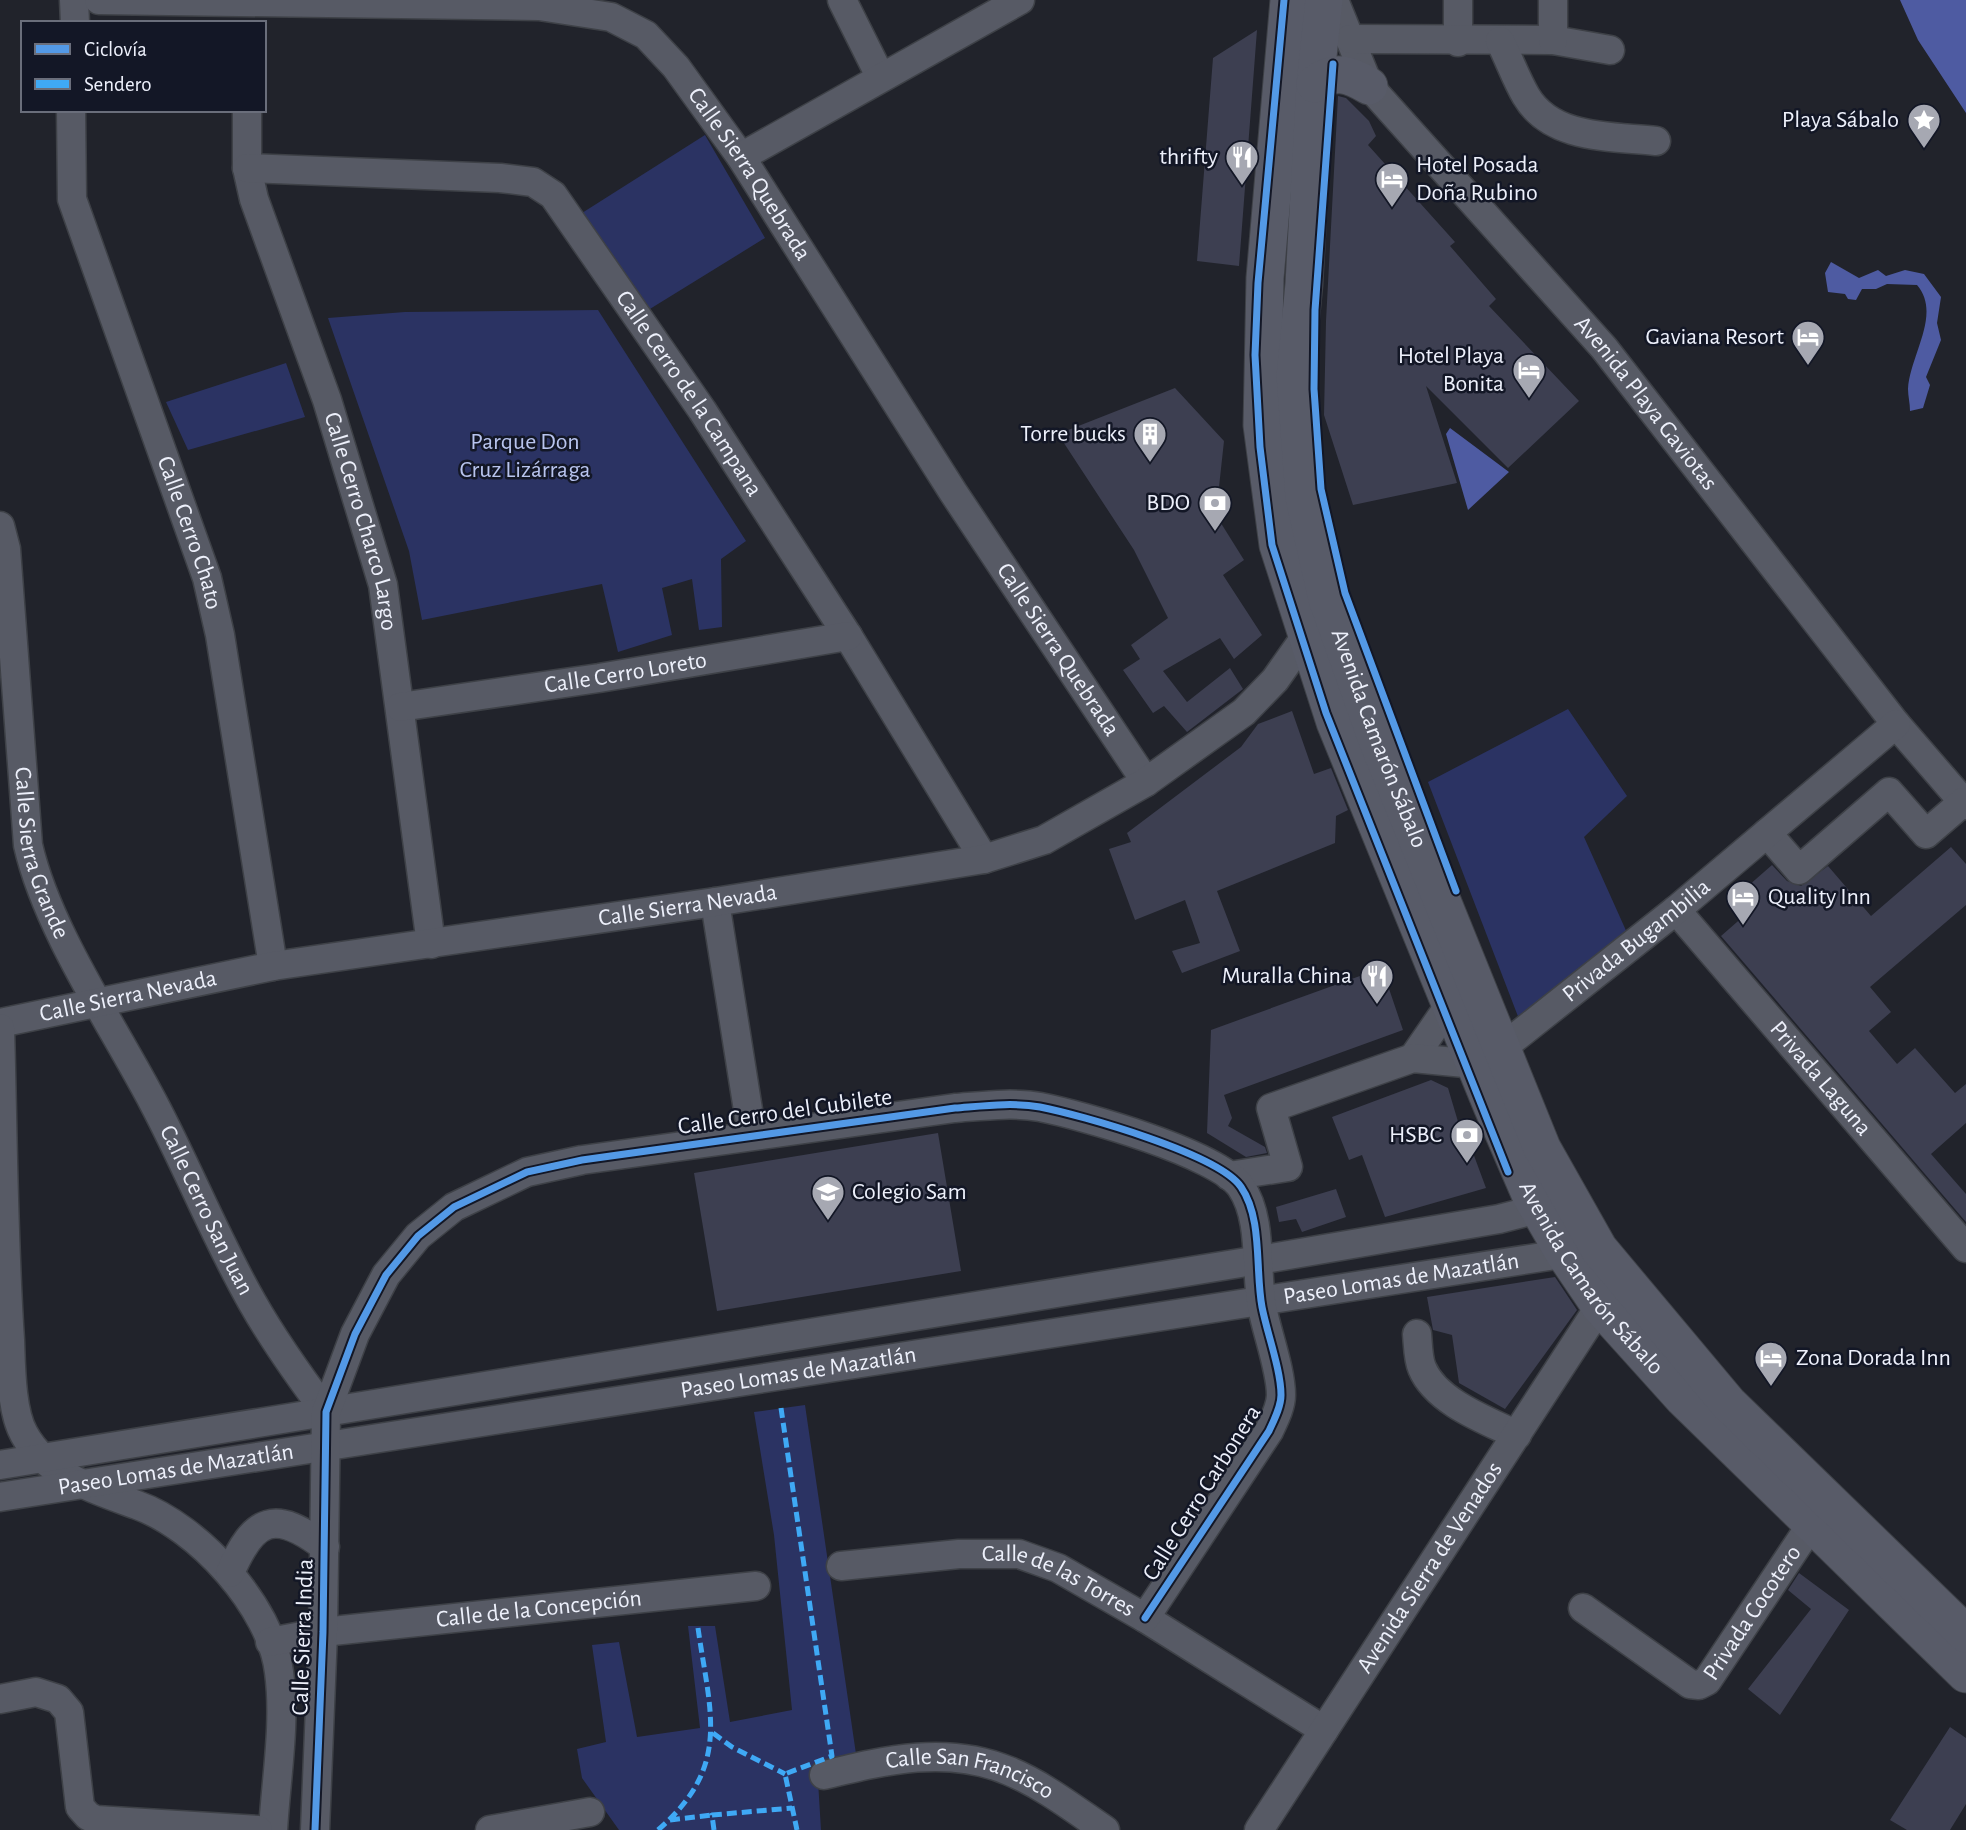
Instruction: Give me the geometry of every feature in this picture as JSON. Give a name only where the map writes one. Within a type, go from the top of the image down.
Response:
[{"type":"main road","name":"Avenida Camarón Sábalo","points":[[1289,0],[1265,278],[1262,425],[1278,545],[1335,722],[1451,1003],[1488,1056],[1542,1148],[1554,1205],[1581,1251],[1600,1306],[1683,1398],[1966,1674]]},
{"type":"main road","name":"Avenida Camarón Sábalo","points":[[1324,0],[1315,85],[1304,284],[1294,376],[1304,498],[1327,599],[1351,673],[1488,1056]]},
{"type":"main road","points":[[1315,85],[1325,76],[1337,74],[1350,75],[1368,86]]},
{"type":"main road","name":"Avenida Camarón Sábalo","points":[[1581,1251],[1728,1403],[1966,1634]]},
{"type":"street","points":[[74,0],[75,21]]},
{"type":"street","name":"Calle Sierra Quebrada","points":[[99,0],[248,13],[443,2],[576,5],[611,17],[646,35],[676,67],[741,157],[953,492],[1146,782]]},
{"type":"street","points":[[842,0],[880,76]]},
{"type":"street","points":[[741,157],[880,76],[1020,0]]},
{"type":"street","name":"Avenida Playa Gaviotas","points":[[1334,0],[1368,86],[1604,348],[1769,555],[1896,724],[1965,804]]},
{"type":"street","points":[[1458,0],[1458,42]]},
{"type":"street","points":[[1553,0],[1553,40]]},
{"type":"street","points":[[1350,39],[1418,38],[1458,42],[1553,40],[1610,50]]},
{"type":"street","points":[[1500,41],[1527,98],[1545,116],[1571,132],[1656,141]]},
{"type":"street","name":"Calle Cerro Chato","points":[[71,112],[72,199],[207,578],[220,635],[273,965]]},
{"type":"street","name":"Calle Cerro Charco Largo","points":[[247,112],[247,168],[254,199],[361,508],[383,585],[431,944]]},
{"type":"street","name":"Calle Cerro de la Campana","points":[[247,168],[500,178],[533,182],[553,195],[702,410],[848,636],[984,859]]},
{"type":"street","name":"Calle Sierra Grande","points":[[0,526],[6,550],[5,597],[28,845],[35,877],[99,1001]]},
{"type":"street","name":"Calle Cerro Loreto","points":[[400,707],[599,678],[848,636]]},
{"type":"street","name":"Calle Sierra Nevada","points":[[0,1023],[273,965],[715,902],[984,859],[1044,839],[1146,782],[1244,712],[1275,680],[1306,636]]},
{"type":"street","name":"Privada Bugambilia","points":[[1488,1056],[1676,910],[1896,724]]},
{"type":"street","points":[[1767,833],[1799,870],[1889,792],[1926,834],[1965,804]]},
{"type":"street","points":[[715,902],[752,1135]]},
{"type":"street","name":"Privada Laguna","points":[[1676,910],[1966,1248]]},
{"type":"street","name":"Calle Cerro San Juan","points":[[99,1001],[155,1105],[251,1301],[278,1345],[326,1412]]},
{"type":"street","points":[[1413,1058],[1451,1003]]},
{"type":"street","points":[[0,1028],[4,1320],[22,1432],[41,1458]]},
{"type":"street","points":[[1229,1176],[1288,1167],[1270,1108],[1413,1058],[1488,1056]]},
{"type":"street","name":"Calle Cerro del Cubilete","points":[[326,1412],[355,1334],[386,1275],[418,1236],[454,1207],[527,1172],[582,1160],[955,1108],[1038,1106],[1193,1154],[1229,1176],[1241,1187],[1255,1230],[1261,1303]]},
{"type":"street","name":"Paseo Lomas de Mazatlán","points":[[0,1465],[1259,1260],[1499,1219],[1554,1205]]},
{"type":"street","name":"Paseo Lomas de Mazatlán","points":[[0,1497],[1261,1303],[1581,1251]]},
{"type":"street","name":"Calle Cerro Carbonera","points":[[1145,1618],[1269,1431],[1278,1411],[1281,1395],[1261,1303]]},
{"type":"street","name":"Avenida Sierra de Venados","points":[[1259,1830],[1600,1306]]},
{"type":"street","points":[[1417,1334],[1422,1367],[1439,1390],[1471,1412],[1517,1435]]},
{"type":"street","name":"Calle Sierra India","points":[[315,1830],[328,1445],[326,1412]]},
{"type":"street","name":"Calle Sierra India","points":[[41,1458],[63,1474],[174,1524],[205,1547],[230,1573],[270,1642],[279,1669],[281,1706],[273,1830]]},
{"type":"street","name":"Privada Cocotero","points":[[1583,1608],[1690,1684],[1699,1685],[1707,1681],[1811,1525]]},
{"type":"street","name":"Calle Sierra India","points":[[230,1573],[250,1534],[264,1526],[300,1528],[325,1547]]},
{"type":"street","name":"Calle de las Torres","points":[[841,1566],[959,1554],[1019,1554],[1058,1569],[1145,1618],[1324,1730]]},
{"type":"street","name":"Calle de la Concepción","points":[[323,1632],[756,1586]]},
{"type":"street","points":[[270,1642],[323,1632]]},
{"type":"street","points":[[0,1699],[36,1692],[58,1699],[69,1712],[80,1807],[88,1816],[96,1820],[258,1830]]},
{"type":"street","name":"Calle San Francisco","points":[[824,1775],[891,1759],[941,1756],[965,1759],[1007,1770],[1040,1787],[1105,1830]]},
{"type":"street","points":[[490,1830],[590,1812]]},
{"type":"green space","points":[[705,135],[765,238],[645,312],[582,213]]},
{"type":"green space","name":"Parque Don Cruz Lizárraga","points":[[598,310],[746,541],[721,559],[722,627],[699,630],[692,579],[662,588],[672,635],[618,652],[602,584],[422,620],[409,551],[328,318],[405,312]]},
{"type":"green space","points":[[286,363],[305,417],[188,450],[166,402]]},
{"type":"green space","points":[[1568,709],[1627,796],[1584,837],[1628,935],[1519,1019],[1428,782]]},
{"type":"green space","points":[[805,1405],[856,1754],[817,1764],[821,1830],[619,1830],[582,1778],[577,1749],[606,1742],[592,1645],[619,1642],[637,1737],[700,1728],[688,1626],[715,1626],[730,1722],[792,1710],[774,1535],[754,1412]]},
{"type":"shaded area","points":[[1900,0],[1966,0],[1966,113],[1918,40]]},
{"type":"shaded area","points":[[1831,262],[1859,278],[1878,270],[1886,276],[1905,270],[1924,274],[1941,297],[1937,323],[1941,340],[1926,377],[1930,385],[1923,408],[1910,411],[1908,392],[1926,322],[1924,296],[1917,285],[1887,284],[1876,289],[1862,289],[1856,300],[1848,299],[1845,294],[1828,292],[1825,273]]},
{"type":"shaded area","points":[[1450,428],[1509,472],[1468,510],[1446,434]]},
{"type":"building","points":[[1257,30],[1239,266],[1197,261],[1213,58]]},
{"type":"building","points":[[1338,96],[1346,98],[1369,121],[1376,136],[1368,145],[1455,242],[1450,246],[1496,299],[1489,306],[1579,401],[1508,468],[1426,386],[1457,483],[1353,505],[1324,415],[1326,321]]},
{"type":"building","points":[[1175,388],[1224,441],[1219,487],[1204,496],[1244,560],[1223,575],[1262,635],[1234,659],[1220,638],[1163,671],[1187,702],[1230,668],[1243,689],[1187,732],[1164,706],[1153,713],[1123,670],[1140,659],[1131,645],[1168,618],[1134,550],[1058,434]]},
{"type":"building","points":[[1292,711],[1314,774],[1331,768],[1348,810],[1336,816],[1335,843],[1217,891],[1240,951],[1182,973],[1172,951],[1200,943],[1185,900],[1135,920],[1109,849],[1131,842],[1127,833],[1241,747],[1258,724]]},
{"type":"building","points":[[1951,847],[1966,864],[1966,905],[1870,987],[1891,1012],[1869,1031],[1897,1064],[1915,1048],[1955,1093],[1966,1084],[1966,1123],[1931,1154],[1966,1194],[1966,1222],[1721,936],[1753,908],[1740,893],[1772,865],[1787,881],[1801,886],[1828,866],[1871,916]]},
{"type":"building","points":[[1382,968],[1403,1030],[1224,1095],[1232,1118],[1228,1126],[1265,1147],[1267,1153],[1246,1157],[1207,1133],[1211,1030]]},
{"type":"building","points":[[1431,1080],[1448,1088],[1462,1135],[1466,1134],[1486,1188],[1385,1217],[1362,1155],[1349,1160],[1332,1117]]},
{"type":"building","name":"Colegio Sam","points":[[938,1133],[961,1271],[717,1311],[694,1173]]},
{"type":"building","points":[[1336,1189],[1346,1217],[1302,1232],[1296,1219],[1279,1222],[1276,1207]]},
{"type":"building","points":[[1555,1277],[1577,1310],[1505,1409],[1459,1383],[1452,1335],[1433,1330],[1427,1297]]},
{"type":"building","points":[[1799,1573],[1849,1610],[1780,1715],[1748,1689],[1811,1609],[1788,1590]]},
{"type":"building","points":[[1950,1727],[1966,1738],[1966,1804],[1950,1830],[1907,1830],[1890,1820]]},
{"type":"marked path","points":[[781,1408],[832,1756],[785,1774],[797,1830]]},
{"type":"marked path","points":[[658,1830],[681,1806],[697,1783],[706,1760],[710,1712],[698,1628]]},
{"type":"marked path","points":[[713,1733],[732,1747],[785,1774]]},
{"type":"marked path","points":[[714,1830],[712,1815],[792,1808]]},
{"type":"marked path","points":[[670,1820],[712,1815]]},
{"type":"cycle path","points":[[1284,0],[1258,283],[1255,355],[1260,447],[1272,545],[1326,713],[1508,1172]]},
{"type":"cycle path","points":[[1333,64],[1315,310],[1314,389],[1321,489],[1345,593],[1456,891]]},
{"type":"cycle path","points":[[315,1830],[323,1632],[326,1412],[355,1334],[386,1275],[418,1236],[454,1207],[527,1172],[582,1160],[955,1108],[1008,1105],[1040,1107],[1116,1127],[1179,1149],[1228,1174],[1241,1187],[1253,1214],[1262,1307],[1279,1374],[1281,1400],[1269,1431],[1145,1618]]},
{"type":"place","name":"Playa Sábalo","points":[[1924,150]]},
{"type":"place","name":"thrifty","points":[[1242,187]]},
{"type":"place","name":"Hotel Posada Doña Rubino","points":[[1392,209]]},
{"type":"place","name":"Gaviana Resort","points":[[1808,367]]},
{"type":"place","name":"Hotel Playa Bonita","points":[[1529,400]]},
{"type":"place","name":"Torre bucks","points":[[1150,464]]},
{"type":"place","name":"BDO","points":[[1215,533]]},
{"type":"place","name":"Quality Inn","points":[[1743,927]]},
{"type":"place","name":"Muralla China","points":[[1377,1006]]},
{"type":"place","name":"HSBC","points":[[1467,1165]]},
{"type":"place","name":"Colegio Sam","points":[[828,1222]]},
{"type":"place","name":"Zona Dorada Inn","points":[[1771,1388]]}]
